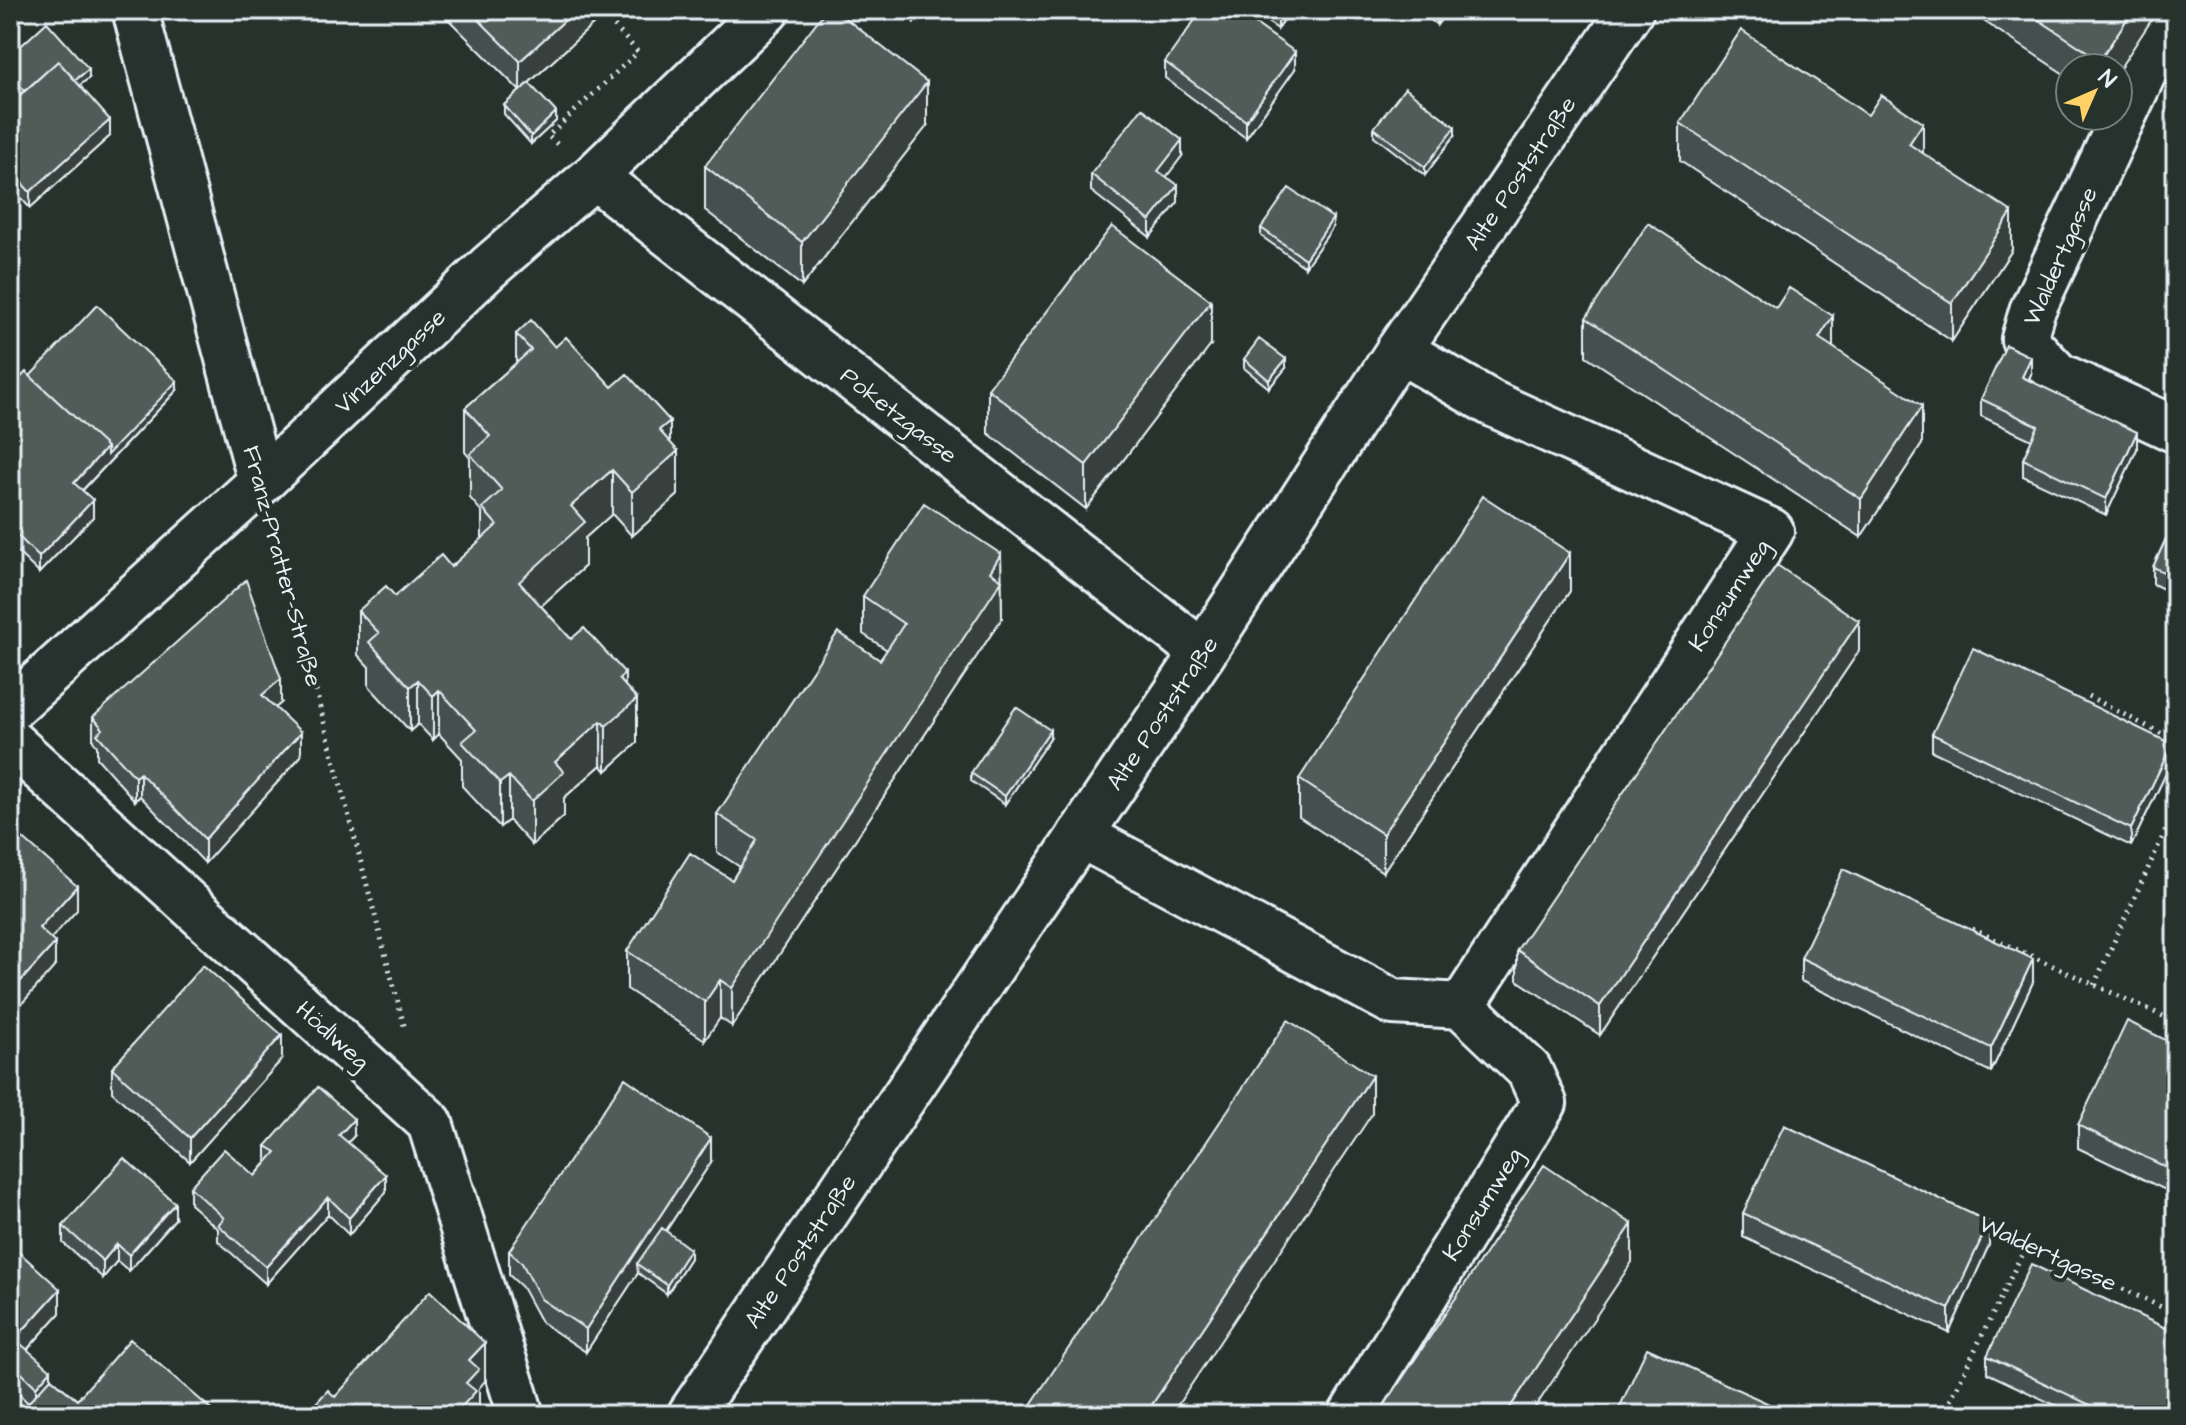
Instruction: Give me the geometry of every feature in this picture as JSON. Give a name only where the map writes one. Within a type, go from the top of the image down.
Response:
[{"type":"street","name":"Franz-Pratter-Straße","points":[[135,10],[261,482]]},
{"type":"street","name":"Vinzenzgasse","points":[[10,709],[261,482],[489,267],[594,176],[767,10]]},
{"type":"street","name":"Alte Poststraße","points":[[690,1415],[1203,653],[1399,350],[1631,10]]},
{"type":"street","name":"Waldertgasse","points":[[2173,10],[2032,311],[2024,339],[2058,375],[2176,430]]},
{"type":"street","name":"Poketzgasse","points":[[594,176],[1203,653]]},
{"type":"street","name":"Konsumweg","points":[[1351,1415],[1544,1103],[1529,1070],[1462,1006],[1771,531],[1491,403],[1399,350]]},
{"type":"street","name":"Hödlweg","points":[[10,741],[430,1123],[521,1415]]},
{"type":"street","points":[[1080,835],[1393,1002],[1462,1006]]},
{"type":"path","points":[[594,176],[548,136],[638,52],[604,15]]},
{"type":"path","name":"Franz-Pratter-Straße","points":[[261,482],[406,1032]]},
{"type":"path","points":[[2088,696],[2176,741]]},
{"type":"path","points":[[2094,985],[2176,808]]},
{"type":"path","points":[[1972,929],[2176,1022]]},
{"type":"path","name":"Waldertgasse","points":[[1973,1218],[2176,1314]]},
{"type":"path","points":[[1943,1415],[2027,1244]]},
{"type":"path","points":[[1781,1409],[1793,1415]]},
{"type":"building","points":[[469,10],[576,10],[520,61]]},
{"type":"building","points":[[826,10],[835,10],[927,82],[802,242],[705,166]]},
{"type":"building","points":[[1202,10],[1236,10],[1295,52],[1246,121],[1165,62]]},
{"type":"building","points":[[1263,10],[1284,10],[1278,20]]},
{"type":"building","points":[[2024,10],[2133,10],[2105,52],[2088,52]]},
{"type":"building","points":[[47,22],[89,69],[75,80],[58,61],[25,91],[10,75],[10,56]]},
{"type":"building","points":[[1741,30],[1868,115],[1881,95],[1923,123],[1909,144],[2012,212],[1952,303],[1680,123]]},
{"type":"building","points":[[58,61],[110,120],[30,192],[10,170],[10,104]]},
{"type":"building","points":[[529,83],[556,112],[531,136],[504,105]]},
{"type":"building","points":[[1405,88],[1455,127],[1425,167],[1374,128]]},
{"type":"building","points":[[1142,108],[1182,140],[1158,171],[1178,185],[1150,221],[1091,174]]},
{"type":"building","points":[[1289,188],[1333,218],[1305,259],[1261,228]]},
{"type":"building","points":[[1648,223],[1776,308],[1789,288],[1833,316],[1819,338],[1922,406],[1861,499],[1586,318]]},
{"type":"building","points":[[1112,226],[1211,301],[1086,465],[988,389]]},
{"type":"building","points":[[97,305],[177,381],[107,455],[107,447],[30,376]]},
{"type":"building","points":[[531,320],[555,347],[566,337],[612,387],[627,374],[670,421],[659,430],[678,451],[632,492],[612,470],[571,506],[585,522],[519,582],[571,639],[584,628],[625,673],[619,679],[637,699],[606,726],[601,721],[555,762],[564,772],[532,801],[509,776],[500,783],[462,742],[476,730],[439,690],[433,696],[418,680],[410,687],[369,642],[379,633],[358,611],[386,586],[395,596],[441,555],[451,567],[497,525],[482,508],[502,490],[470,454],[490,436],[465,408],[531,350],[516,334]]},
{"type":"building","points":[[1259,339],[1286,359],[1269,380],[1244,359]]},
{"type":"building","points":[[2006,345],[2031,357],[2022,377],[2137,432],[2106,499],[2023,459],[2038,426],[1981,399]]},
{"type":"building","points":[[26,372],[107,447],[74,483],[93,500],[39,557],[10,528],[10,389]]},
{"type":"building","points":[[1483,496],[1570,553],[1383,834],[1299,779]]},
{"type":"building","points":[[924,503],[1001,554],[990,572],[1002,580],[732,988],[720,980],[705,1002],[627,951],[690,853],[732,880],[757,840],[717,814],[838,632],[880,660],[904,624],[863,596]]},
{"type":"building","points":[[2176,517],[2176,578],[2153,567]]},
{"type":"building","points":[[1777,565],[1859,621],[1600,1006],[1517,950]]},
{"type":"building","points":[[246,580],[281,679],[262,695],[301,732],[205,839],[140,773],[135,777],[97,734],[103,729],[93,717]]},
{"type":"building","points":[[1973,648],[2172,744],[2131,829],[1932,734]]},
{"type":"building","points":[[1016,707],[1050,730],[1005,796],[971,773]]},
{"type":"building","points":[[10,827],[77,886],[39,928],[55,943],[10,993]]},
{"type":"building","points":[[2176,852],[2176,869],[2169,866]]},
{"type":"building","points":[[1843,869],[2033,959],[1991,1048],[1801,958]]},
{"type":"building","points":[[203,965],[282,1035],[190,1138],[112,1068]]},
{"type":"building","points":[[1288,1020],[1372,1076],[1145,1415],[1024,1415]]},
{"type":"building","points":[[2127,1021],[2176,1045],[2176,1172],[2078,1125]]},
{"type":"building","points":[[625,1078],[711,1138],[586,1329],[541,1299],[522,1263],[509,1251]]},
{"type":"building","points":[[318,1087],[354,1119],[339,1135],[386,1175],[349,1218],[328,1197],[266,1267],[218,1225],[224,1218],[190,1187],[224,1149],[255,1176],[276,1152],[266,1146]]},
{"type":"building","points":[[1784,1125],[1989,1222],[1949,1309],[1743,1213]]},
{"type":"building","points":[[124,1158],[175,1203],[129,1255],[117,1244],[103,1261],[63,1226]]},
{"type":"building","points":[[1544,1165],[1632,1224],[1505,1415],[1378,1415]]},
{"type":"building","points":[[662,1228],[690,1249],[667,1285],[637,1264]]},
{"type":"building","points":[[10,1244],[60,1289],[15,1339],[51,1370],[36,1387],[10,1362]]},
{"type":"building","points":[[2031,1264],[2176,1333],[2176,1415],[2111,1415],[1987,1356]]},
{"type":"building","points":[[430,1291],[485,1343],[469,1360],[479,1369],[466,1383],[476,1391],[454,1415],[305,1415],[328,1390],[335,1397]]},
{"type":"building","points":[[130,1339],[218,1415],[17,1415],[51,1378],[77,1400]]},
{"type":"building","points":[[1647,1348],[1793,1415],[1616,1415]]}]
